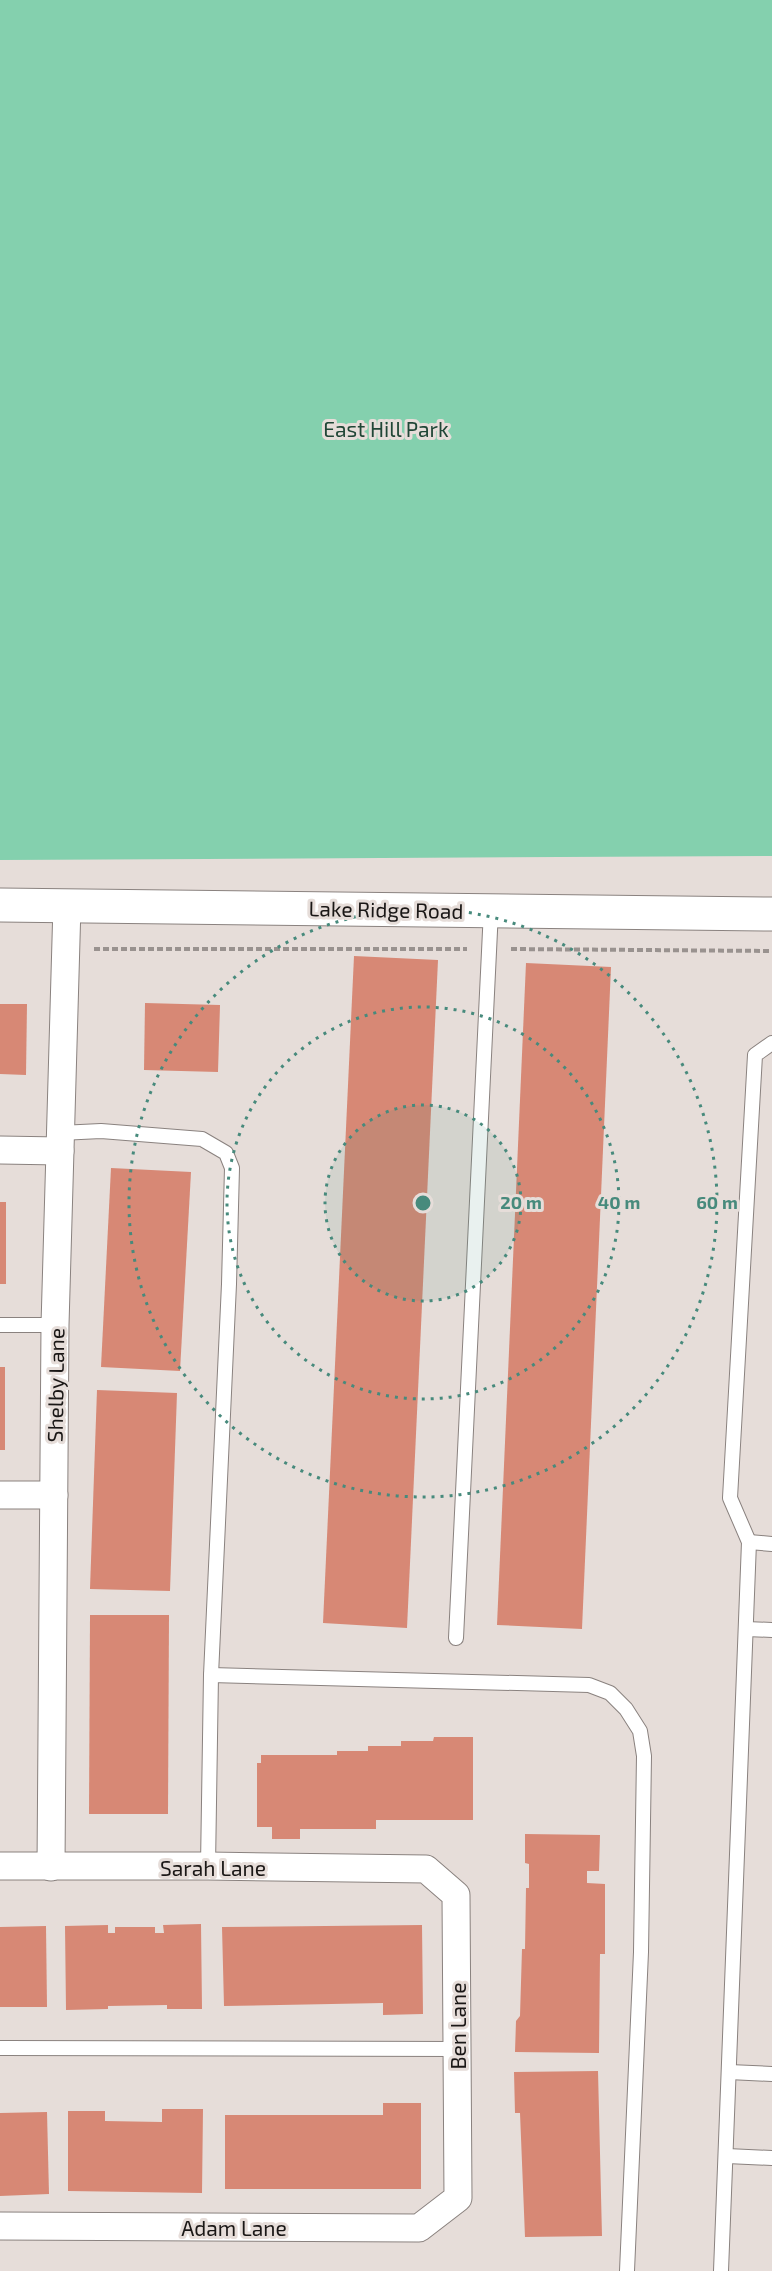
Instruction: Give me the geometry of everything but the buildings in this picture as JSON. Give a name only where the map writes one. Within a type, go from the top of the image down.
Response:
[{"type":"street","name":"Shelby Lane","points":[[51,1867],[55,1325],[67,904]]},
{"type":"street","name":"Lake Ridge Road","points":[[0,905],[772,914]]},
{"type":"street","points":[[0,1150],[60,1142]]},
{"type":"street","points":[[0,1495],[54,1495]]},
{"type":"street","name":"Sarah Lane","points":[[0,1866],[426,1869]]},
{"type":"street","name":"Ben Lane","points":[[426,1869],[456,1895],[458,2198]]},
{"type":"street","name":"Adam Lane","points":[[0,2226],[419,2228],[458,2198]]},
{"type":"lane","points":[[456,1638],[491,910]]},
{"type":"lane","points":[[722,2271],[749,1542],[730,1498],[755,1055],[772,1043]]},
{"type":"lane","points":[[60,1142],[101,1131],[202,1138],[226,1153],[232,1168],[229,1284],[211,1675],[208,1866]]},
{"type":"lane","points":[[0,1325],[55,1325]]},
{"type":"lane","points":[[749,1542],[772,1544]]},
{"type":"lane","points":[[746,1629],[772,1630]]},
{"type":"lane","points":[[211,1675],[589,1685],[610,1693],[626,1709],[640,1731],[644,1756],[640,1952],[627,2271]]},
{"type":"lane","points":[[0,2048],[457,2049]]},
{"type":"lane","points":[[729,2072],[772,2074]]},
{"type":"lane","points":[[727,2156],[772,2158]]},
{"type":"path","points":[[66,949],[772,951]]},
{"type":"green space","name":"East Hill Park","points":[[0,0],[772,0],[772,856],[0,860]]}]
